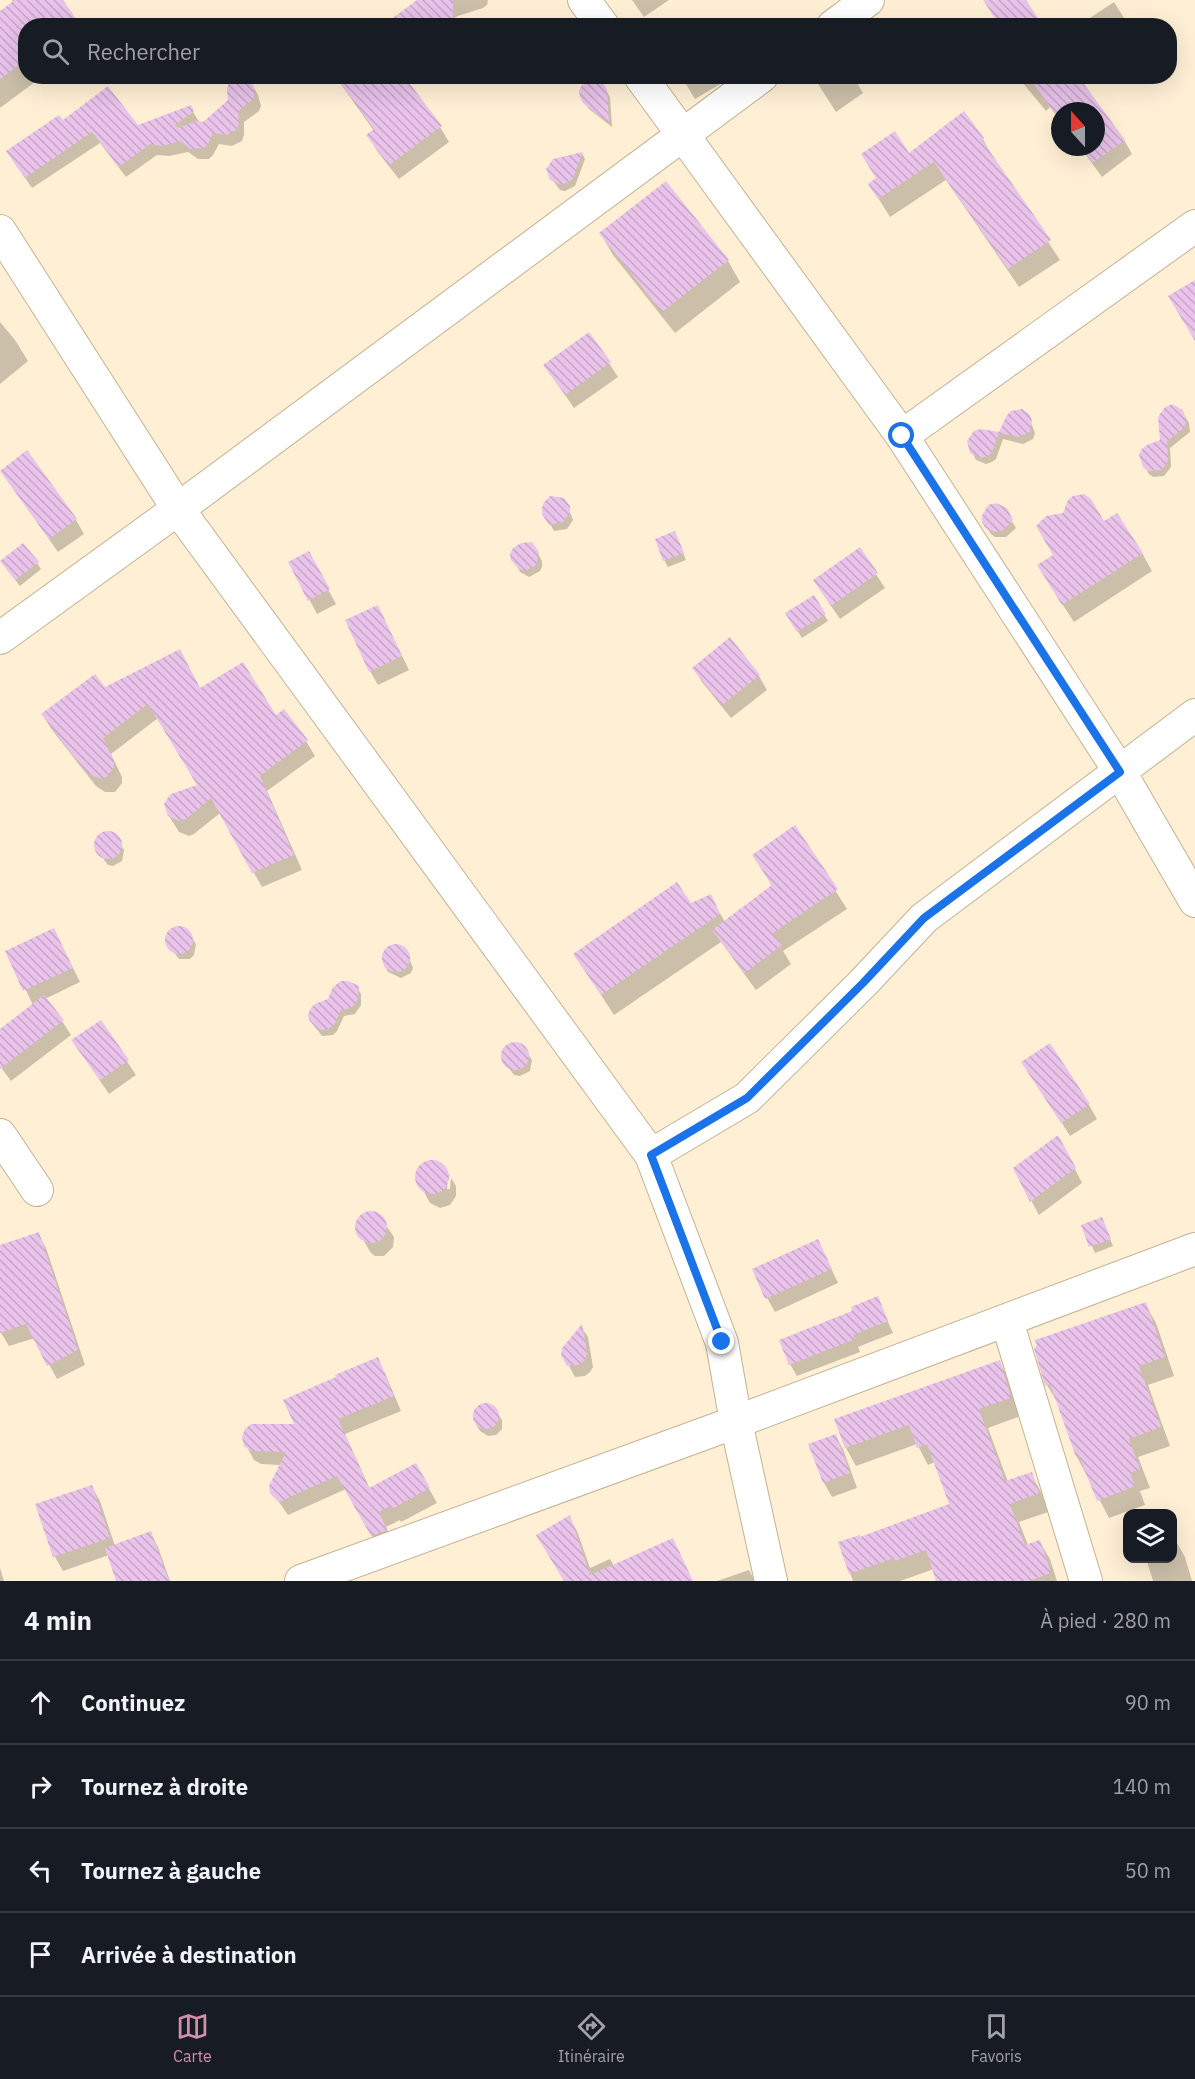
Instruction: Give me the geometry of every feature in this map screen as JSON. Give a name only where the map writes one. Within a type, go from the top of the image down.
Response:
[{"type":"street","points":[[584,0],[597,18]]},
{"type":"street","points":[[843,18],[868,0]]},
{"type":"street","points":[[646,84],[902,436],[1120,772],[1195,901]]},
{"type":"street","points":[[0,638],[178,510],[751,84]]},
{"type":"street","points":[[902,436],[1195,226]]},
{"type":"street","points":[[0,231],[178,510],[651,1155],[722,1342],[736,1422],[771,1581]]},
{"type":"street","points":[[651,1155],[747,1098],[863,983],[924,918],[1195,715]]},
{"type":"street","points":[[0,1135],[37,1190]]},
{"type":"street","points":[[301,1581],[736,1422],[1195,1249]]},
{"type":"street","points":[[1007,1321],[1086,1581]]},
{"type":"building","points":[[15,0],[63,0],[75,18],[18,18],[18,66],[0,79],[0,11]]},
{"type":"building","points":[[417,0],[453,0],[453,18],[393,18]]},
{"type":"building","points":[[983,0],[1026,0],[1038,18],[995,18]]},
{"type":"building","points":[[229,84],[252,84],[255,94],[253,99],[238,111],[239,123],[236,130],[226,135],[213,133],[208,144],[203,148],[190,149],[181,141],[162,146],[150,144],[119,167],[92,132],[25,178],[6,151],[59,115],[63,120],[108,86],[138,125],[191,105],[194,111],[175,125],[178,128],[196,121],[203,122],[228,100]]},
{"type":"building","points":[[341,84],[410,84],[442,126],[389,165],[366,135],[374,129]]},
{"type":"building","points":[[603,84],[607,89],[609,123],[583,103],[579,91],[582,85]]},
{"type":"building","points":[[1034,84],[1084,84],[1097,102],[1051,102],[1051,108]]},
{"type":"building","points":[[964,111],[1051,240],[1008,269],[934,162],[878,199],[868,184],[876,178],[861,154],[895,131],[909,153]]},
{"type":"building","points":[[1105,113],[1125,140],[1105,154]]},
{"type":"building","points":[[583,152],[572,180],[561,185],[550,180],[546,169],[553,159]]},
{"type":"building","points":[[1088,156],[1103,156],[1093,163]]},
{"type":"building","points":[[666,181],[729,260],[662,312],[599,233]]},
{"type":"building","points":[[1195,280],[1195,341],[1168,296]]},
{"type":"building","points":[[589,332],[611,362],[565,395],[543,365]]},
{"type":"building","points":[[1172,404],[1183,410],[1186,421],[1184,428],[1167,441],[1168,460],[1165,466],[1161,470],[1148,471],[1143,467],[1139,455],[1147,445],[1160,440],[1158,417],[1165,407]]},
{"type":"building","points":[[1022,409],[1029,414],[1032,420],[1030,432],[1019,437],[999,433],[992,452],[988,456],[981,458],[970,453],[967,441],[974,431],[981,429],[999,432],[1011,411]]},
{"type":"building","points":[[27,450],[77,519],[49,539],[0,471]]},
{"type":"building","points":[[1084,494],[1091,499],[1104,521],[1117,513],[1143,553],[1062,605],[1037,565],[1053,555],[1036,526],[1046,516],[1063,513],[1068,500],[1073,496]]},
{"type":"building","points":[[550,496],[564,498],[570,506],[570,512],[563,522],[549,525],[542,514],[544,502]]},
{"type":"building","points":[[996,503],[1007,508],[1013,520],[1003,530],[997,532],[990,531],[982,522],[982,516],[988,505]]},
{"type":"building","points":[[675,531],[684,553],[663,561],[655,539]]},
{"type":"building","points":[[532,542],[539,552],[536,565],[525,571],[519,569],[511,560],[510,554],[513,548],[521,543]]},
{"type":"building","points":[[23,543],[39,562],[15,580],[0,561]]},
{"type":"building","points":[[860,547],[878,573],[831,606],[813,580]]},
{"type":"building","points":[[309,551],[330,589],[308,601],[288,562]]},
{"type":"building","points":[[814,595],[826,614],[797,632],[785,613]]},
{"type":"building","points":[[378,605],[402,656],[369,672],[345,620]]},
{"type":"building","points":[[730,637],[760,675],[722,705],[692,668]]},
{"type":"building","points":[[180,649],[200,688],[243,662],[276,715],[284,709],[308,740],[260,776],[294,855],[252,873],[211,798],[186,819],[179,821],[168,816],[164,804],[171,794],[197,785],[148,704],[103,738],[114,761],[114,767],[107,777],[101,778],[85,771],[41,714],[95,674],[105,687]]},
{"type":"building","points":[[795,825],[838,889],[773,933],[782,945],[745,973],[712,930],[772,885],[752,855]]},
{"type":"building","points":[[108,831],[118,835],[122,845],[118,855],[108,859],[98,855],[94,845],[98,835]]},
{"type":"building","points":[[677,882],[691,903],[711,894],[720,914],[601,995],[573,954]]},
{"type":"building","points":[[179,926],[189,930],[193,940],[189,950],[179,954],[169,950],[165,940],[169,930]]},
{"type":"building","points":[[54,928],[73,968],[23,991],[5,951]]},
{"type":"building","points":[[396,944],[406,948],[410,958],[406,968],[396,972],[386,968],[382,958],[386,948]]},
{"type":"building","points":[[341,981],[348,981],[359,986],[356,1003],[351,1008],[341,1010],[334,1025],[330,1028],[317,1029],[309,1020],[308,1014],[311,1008],[328,999],[333,987]]},
{"type":"building","points":[[44,995],[64,1020],[0,1069],[0,1029]]},
{"type":"building","points":[[101,1020],[129,1060],[100,1080],[71,1040]]},
{"type":"building","points":[[515,1042],[525,1046],[529,1056],[525,1066],[515,1070],[505,1066],[501,1056],[505,1046]]},
{"type":"building","points":[[1050,1043],[1090,1104],[1061,1123],[1021,1062]]},
{"type":"building","points":[[1058,1135],[1076,1168],[1030,1202],[1013,1168]]},
{"type":"building","points":[[432,1160],[444,1165],[449,1177],[444,1189],[432,1194],[420,1189],[415,1177],[420,1165]]},
{"type":"building","points":[[371,1211],[382,1216],[387,1227],[382,1238],[371,1243],[360,1238],[355,1227],[360,1216]]},
{"type":"building","points":[[1102,1217],[1111,1239],[1089,1247],[1081,1225]]},
{"type":"building","points":[[39,1232],[78,1350],[47,1366],[26,1324],[0,1333],[0,1245]]},
{"type":"building","points":[[818,1239],[832,1269],[765,1299],[752,1269]]},
{"type":"building","points":[[878,1296],[888,1321],[853,1335],[855,1339],[789,1365],[779,1340],[852,1311],[851,1307]]},
{"type":"building","points":[[1146,1302],[1165,1357],[1139,1366],[1161,1427],[1129,1439],[1140,1469],[1130,1473],[1135,1486],[1097,1501],[1079,1456],[1076,1457],[1050,1384],[1045,1386],[1034,1348],[1037,1346],[1035,1340]]},
{"type":"building","points":[[582,1324],[587,1354],[584,1361],[578,1365],[567,1366],[561,1355],[562,1348]]},
{"type":"building","points":[[378,1357],[394,1396],[338,1419],[369,1488],[416,1463],[430,1488],[392,1509],[390,1506],[379,1512],[387,1530],[371,1536],[337,1476],[279,1502],[270,1493],[269,1486],[286,1452],[252,1451],[244,1446],[242,1437],[245,1429],[251,1424],[294,1424],[283,1400]]},
{"type":"building","points":[[1000,1360],[1011,1398],[979,1409],[1005,1481],[1032,1472],[1039,1493],[1010,1504],[1025,1545],[1040,1540],[1051,1573],[1029,1581],[936,1581],[926,1550],[895,1561],[894,1558],[849,1574],[838,1542],[860,1535],[860,1537],[949,1504],[927,1444],[917,1448],[909,1425],[845,1448],[834,1419]]},
{"type":"building","points":[[486,1403],[496,1406],[499,1416],[496,1426],[486,1429],[476,1426],[473,1416],[476,1406]]},
{"type":"building","points":[[836,1434],[850,1473],[823,1483],[808,1444]]},
{"type":"building","points":[[92,1485],[110,1538],[53,1557],[35,1504]]},
{"type":"building","points":[[570,1515],[590,1575],[673,1538],[693,1581],[564,1581],[536,1535]]},
{"type":"building","points":[[151,1531],[169,1581],[116,1581],[105,1548]]},
{"type":"route","points":[[722,1342],[651,1155],[747,1098],[863,983],[924,918],[1120,772],[902,436]]}]
